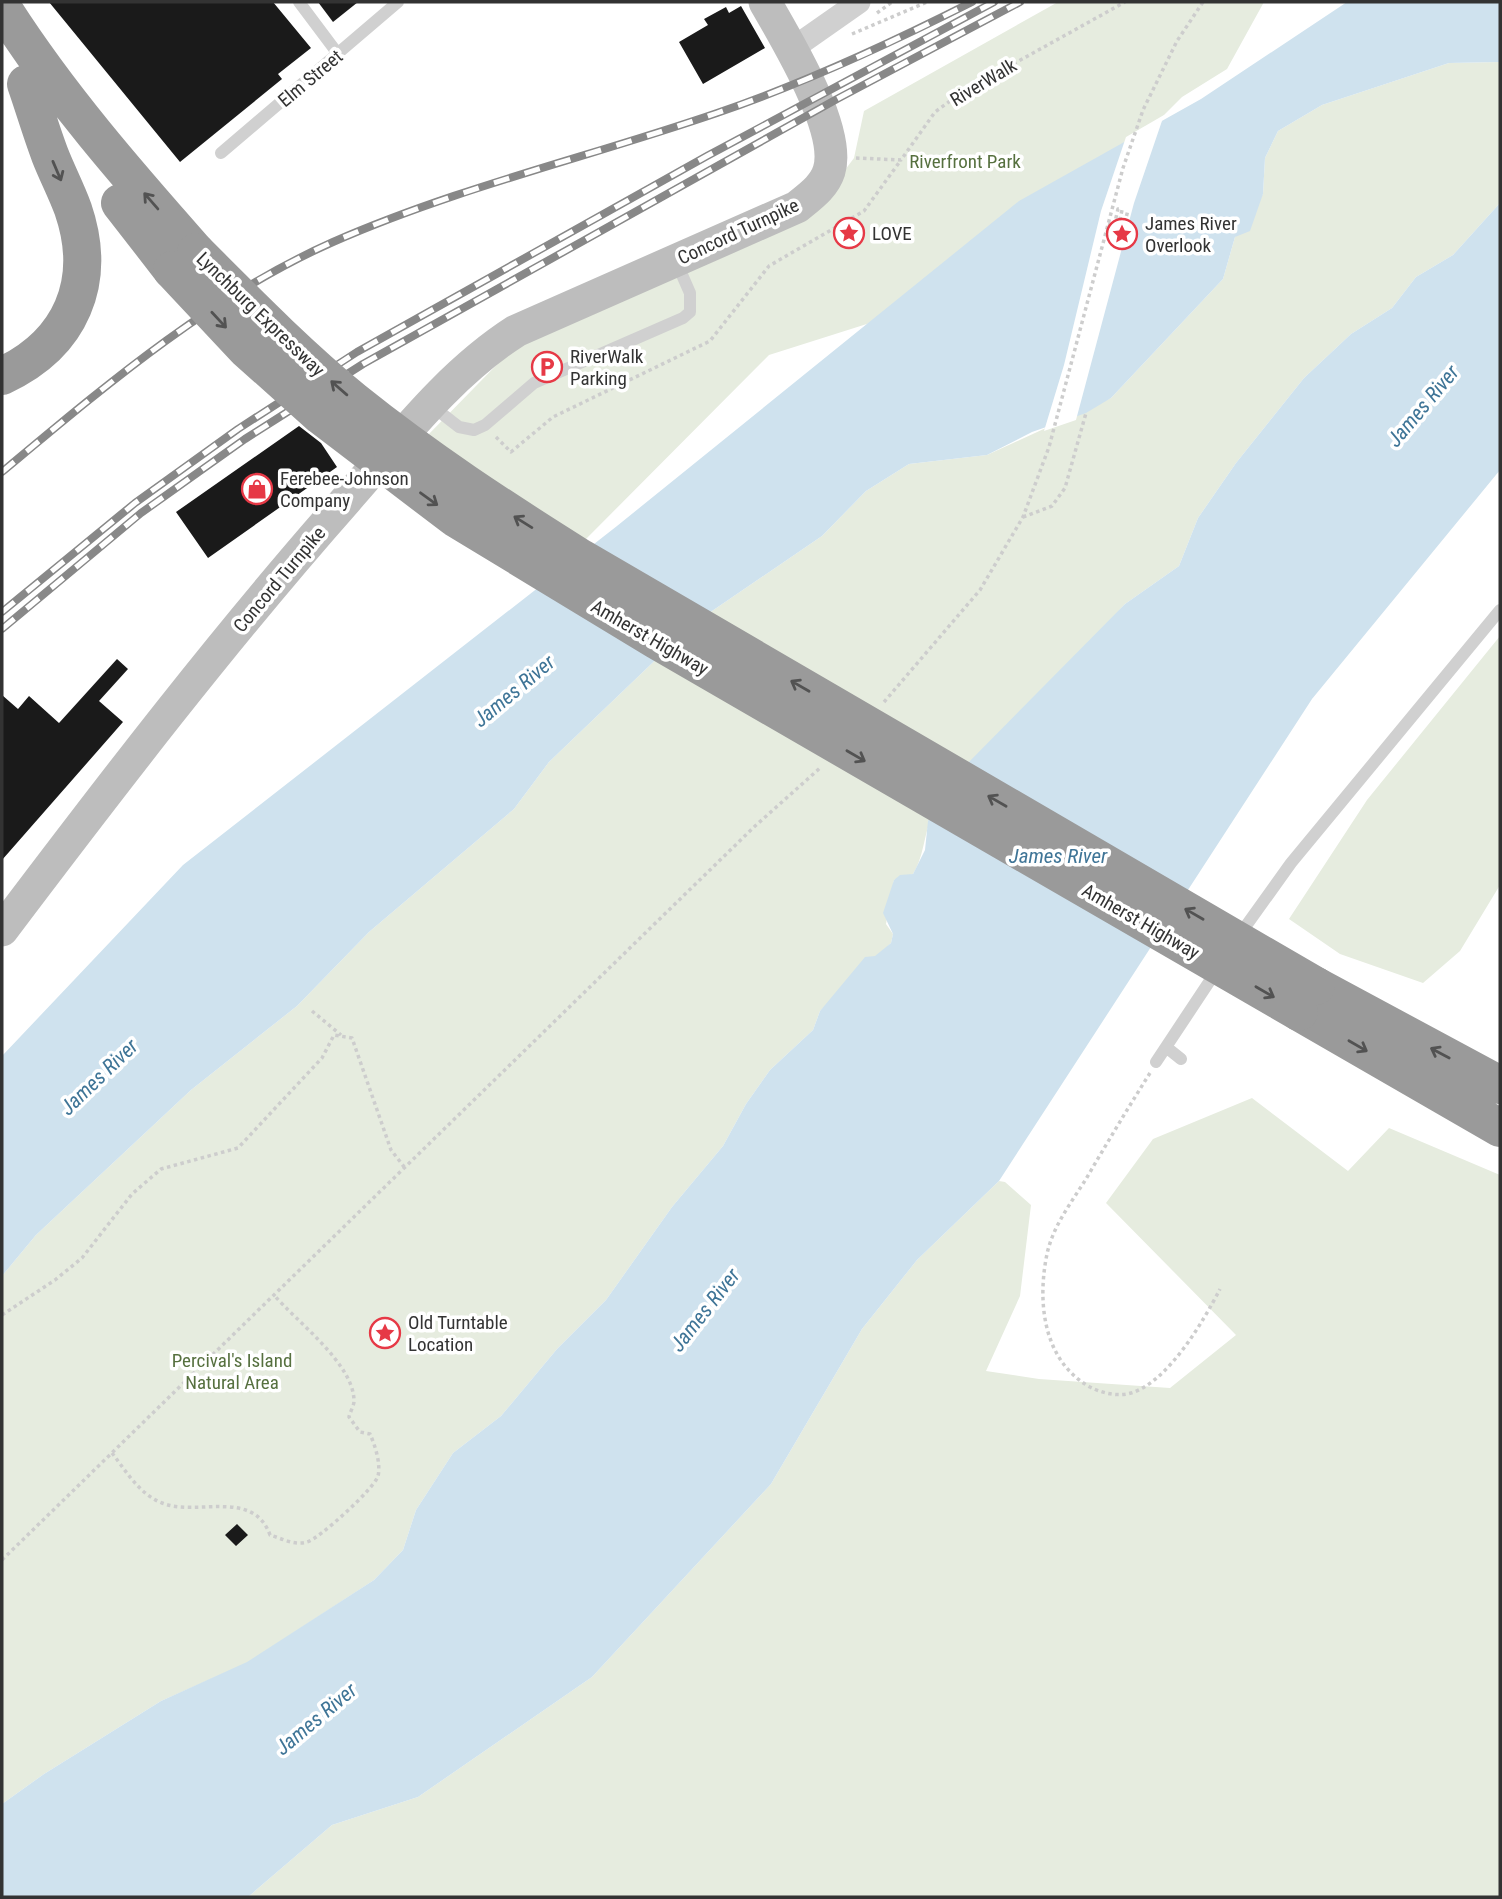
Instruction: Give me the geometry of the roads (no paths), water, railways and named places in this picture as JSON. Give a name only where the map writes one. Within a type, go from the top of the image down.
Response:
[{"type":"highway","name":"Lynchburg Expressway","points":[[2,7],[23,40],[106,150],[184,261]]},
{"type":"highway","name":"Lynchburg Expressway","points":[[2,47],[26,84],[184,261],[281,337],[354,401],[497,506],[573,572]]},
{"type":"highway","points":[[2,376],[42,353],[57,337],[76,303],[82,270],[79,234],[73,209],[51,157],[26,84]]},
{"type":"highway","name":"Amherst Highway","points":[[573,572],[1307,999],[1500,1128]]},
{"type":"highway","name":"Amherst Highway","points":[[1307,999],[1500,1085]]},
{"type":"street","points":[[765,2],[792,49],[859,2]]},
{"type":"street","name":"Concord Turnpike","points":[[2,930],[146,738],[317,533],[430,404],[484,351],[516,331],[797,207],[818,190],[841,165],[832,150],[807,79],[792,49]]},
{"type":"lane","points":[[299,2],[338,54]]},
{"type":"lane","name":"Elm Street","points":[[221,153],[398,2]]},
{"type":"lane","points":[[430,404],[459,427],[474,430],[485,425],[534,383],[683,318],[690,312],[692,304],[675,261]]},
{"type":"lane","points":[[1156,1062],[1253,913],[1291,863],[1500,610]]},
{"type":"lane","points":[[1166,1047],[1181,1059]]},
{"type":"water","name":"James River","points":[[1347,2],[1500,2],[1500,62],[1449,63],[1322,105],[1278,131],[1265,158],[1263,194],[1250,231],[1235,237],[1223,279],[1111,398],[1086,413],[1032,432],[987,455],[909,464],[866,491],[822,536],[693,624],[549,762],[514,809],[369,932],[297,1006],[191,1090],[36,1235],[2,1276],[2,1056],[183,865],[617,526],[1019,201],[1201,99]]},
{"type":"water","name":"James River","points":[[1500,203],[1500,470],[1312,699],[999,1181],[917,1260],[862,1329],[771,1484],[592,1677],[418,1797],[332,1825],[248,1897],[2,1897],[2,1804],[44,1774],[161,1701],[247,1662],[374,1580],[403,1550],[416,1510],[453,1453],[501,1416],[557,1349],[606,1300],[672,1207],[723,1146],[746,1104],[770,1070],[813,1030],[820,1011],[865,957],[875,956],[891,943],[893,934],[883,913],[894,880],[900,875],[913,874],[925,850],[928,821],[965,766],[1125,604],[1179,566],[1198,518],[1236,463],[1304,378],[1351,334],[1392,308],[1416,277],[1453,255]]},
{"type":"railway","points":[[2,472],[160,345],[243,289],[287,264],[333,242],[427,205],[669,129],[782,89],[910,33],[972,2]]},
{"type":"railway","points":[[2,612],[135,503],[238,429],[357,352],[707,156],[994,2]]},
{"type":"railway","points":[[2,629],[141,513],[245,439],[363,364],[837,99],[1020,2]]},
{"type":"place","name":"LOVE","points":[[849,233]]},
{"type":"place","name":"James River Overlook","points":[[1122,234]]},
{"type":"place","name":"RiverWalk Parking","points":[[547,367]]},
{"type":"place","name":"Ferebee-Johnson Company","points":[[257,489]]},
{"type":"place","name":"Old Turntable Location","points":[[385,1333]]},
{"type":"park label","name":"Riverfront Park","points":[[965,161]]},
{"type":"park label","name":"Percival's Island Natural Area","points":[[232,1371]]}]
